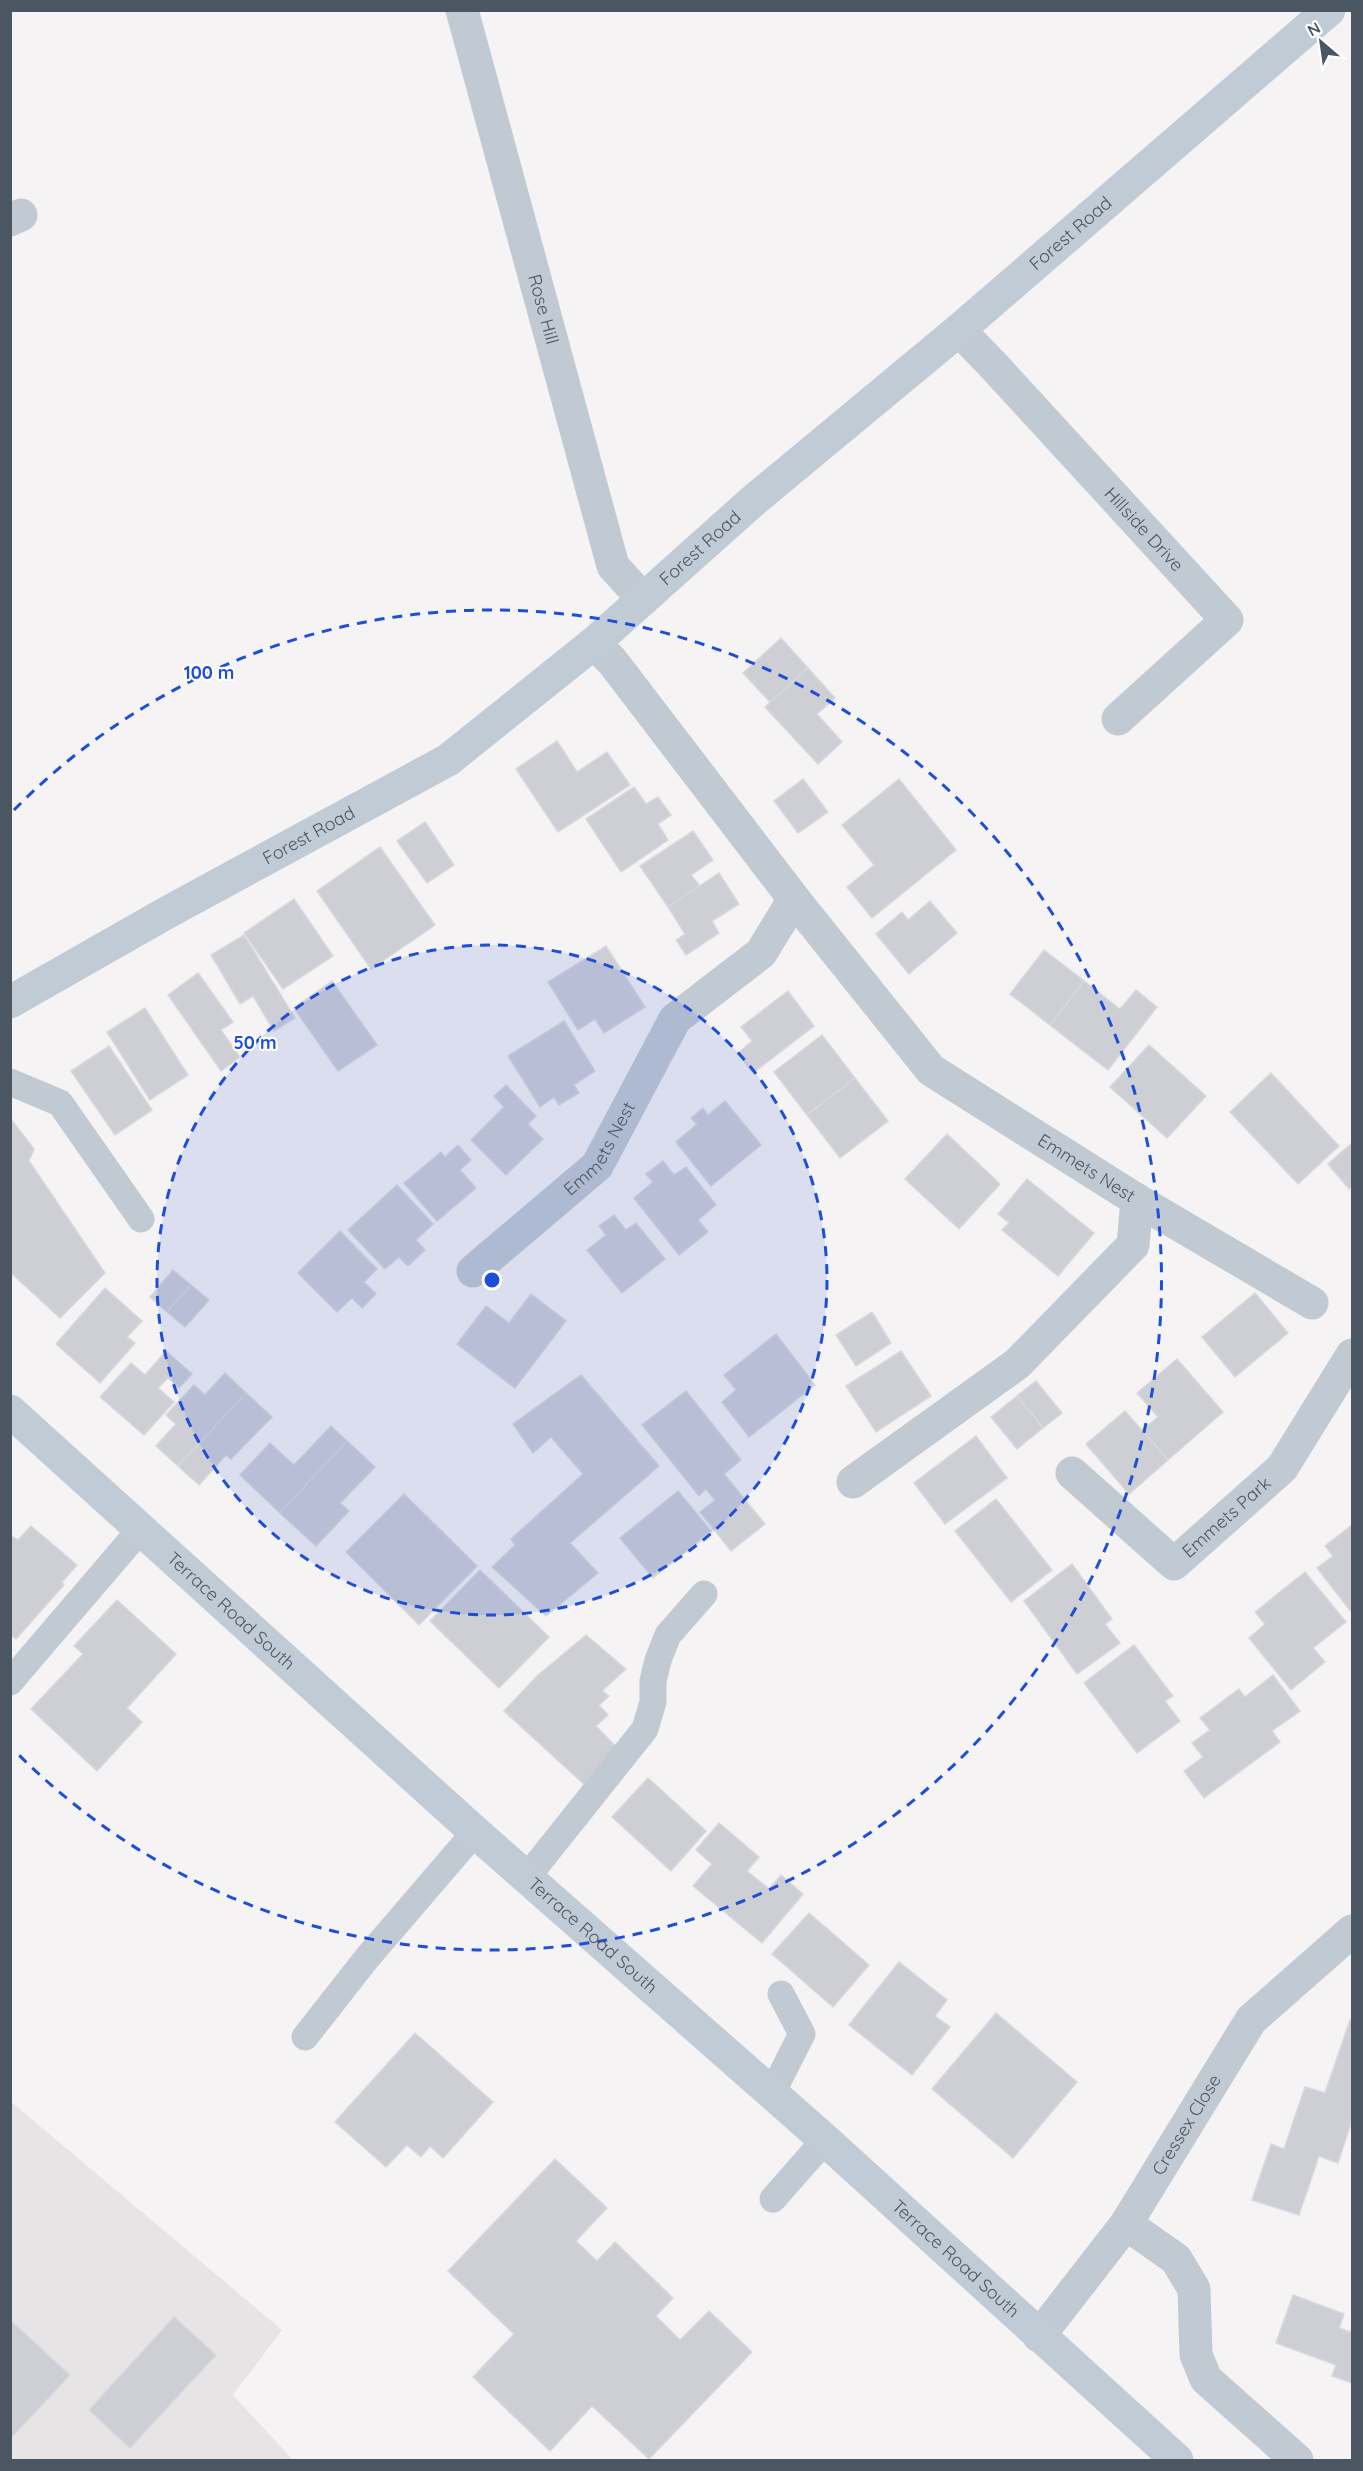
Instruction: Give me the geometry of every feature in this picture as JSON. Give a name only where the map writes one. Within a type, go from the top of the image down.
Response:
[{"type":"main road","name":"Forest Road","points":[[10,1002],[168,912],[448,760],[594,643],[754,501],[959,330],[1329,10]]},
{"type":"main road","name":"Terrace Road South","points":[[10,1410],[475,1832],[825,2140],[1177,2460]]},
{"type":"street","name":"Rose Hill","points":[[462,10],[613,566],[643,599]]},
{"type":"street","name":"Hillside Drive","points":[[959,330],[992,363],[1227,620],[1118,719]]},
{"type":"street","name":"Emmets Nest","points":[[594,643],[619,670],[794,898],[931,1070],[1137,1200],[1133,1245],[1017,1364],[853,1482]]},
{"type":"street","name":"Emmets Nest","points":[[473,1271],[597,1166],[675,1019],[761,953],[794,898]]},
{"type":"street","points":[[1137,1200],[1312,1303]]},
{"type":"street","name":"Emmets Park","points":[[1072,1473],[1174,1564],[1281,1468],[1353,1355]]},
{"type":"street","name":"Cressex Close","points":[[1039,2336],[1126,2224],[1251,2020],[1353,1931]]},
{"type":"street","points":[[1126,2224],[1176,2259],[1194,2289],[1196,2355],[1206,2379],[1297,2460]]},
{"type":"lane","points":[[10,1082],[60,1103],[141,1219]]},
{"type":"lane","points":[[10,1682],[140,1530]]},
{"type":"lane","points":[[527,1877],[645,1729],[653,1702],[653,1681],[658,1660],[668,1635],[704,1594]]},
{"type":"lane","points":[[305,2037],[367,1958],[475,1832]]},
{"type":"lane","points":[[772,2093],[802,2034],[781,1994]]},
{"type":"lane","points":[[773,2199],[825,2140]]},
{"type":"shaded area","points":[[10,2101],[282,2330],[233,2395],[293,2460],[11,2460]]},
{"type":"building","points":[[781,638],[808,668],[770,702],[743,673]]},
{"type":"building","points":[[808,668],[835,698],[817,714],[842,742],[818,764],[765,707]]},
{"type":"building","points":[[557,741],[577,772],[607,752],[630,785],[558,832],[516,769]]},
{"type":"building","points":[[803,779],[828,812],[798,833],[774,801]]},
{"type":"building","points":[[899,779],[956,850],[872,918],[847,887],[874,865],[842,825]]},
{"type":"building","points":[[634,787],[646,804],[658,797],[671,815],[658,824],[668,840],[621,872],[586,819]]},
{"type":"building","points":[[425,822],[454,865],[427,883],[397,841]]},
{"type":"building","points":[[693,831],[713,860],[691,875],[700,886],[668,907],[640,866]]},
{"type":"building","points":[[380,847],[435,925],[371,969],[317,891]]},
{"type":"building","points":[[719,873],[739,904],[712,921],[719,933],[686,955],[676,940],[685,934],[668,907]]},
{"type":"building","points":[[294,899],[333,956],[283,989],[244,933]]},
{"type":"building","points":[[930,901],[957,933],[909,974],[876,934],[902,912],[908,920]]},
{"type":"building","points":[[244,935],[295,1018],[274,1031],[253,996],[240,1004],[211,955]]},
{"type":"building","points":[[606,946],[645,1007],[604,1033],[595,1019],[578,1030],[548,982]]},
{"type":"building","points":[[1044,950],[1084,981],[1050,1025],[1010,994]]},
{"type":"building","points":[[198,973],[233,1022],[221,1030],[240,1057],[221,1071],[168,995]]},
{"type":"building","points":[[332,981],[377,1045],[338,1071],[294,1008]]},
{"type":"building","points":[[1084,981],[1120,1009],[1136,990],[1157,1007],[1108,1070],[1050,1025]]},
{"type":"building","points":[[788,991],[814,1026],[753,1073],[738,1053],[752,1041],[741,1027]]},
{"type":"building","points":[[145,1008],[188,1075],[150,1100],[107,1032]]},
{"type":"building","points":[[564,1021],[595,1071],[574,1085],[579,1093],[559,1105],[554,1097],[540,1107],[508,1056]]},
{"type":"building","points":[[822,1035],[855,1078],[807,1115],[774,1072]]},
{"type":"building","points":[[1149,1045],[1206,1096],[1167,1138],[1110,1087]]},
{"type":"building","points":[[109,1046],[152,1110],[115,1135],[71,1071]]},
{"type":"building","points":[[1271,1073],[1339,1146],[1298,1184],[1230,1112]]},
{"type":"building","points":[[855,1078],[888,1121],[840,1158],[807,1115]]},
{"type":"building","points":[[506,1085],[536,1116],[528,1124],[543,1139],[506,1175],[471,1140],[504,1107],[494,1096]]},
{"type":"building","points":[[725,1101],[761,1145],[711,1186],[676,1142],[697,1124],[691,1118],[703,1108],[708,1115]]},
{"type":"building","points":[[10,1118],[34,1149],[29,1161],[105,1273],[60,1318],[10,1272]]},
{"type":"building","points":[[947,1134],[1000,1184],[959,1229],[905,1179]]},
{"type":"building","points":[[1352,1143],[1352,1186],[1349,1189],[1328,1164]]},
{"type":"building","points":[[458,1145],[471,1160],[460,1170],[476,1188],[437,1221],[404,1183],[441,1152],[445,1157]]},
{"type":"building","points":[[663,1161],[674,1175],[686,1167],[716,1205],[698,1220],[708,1232],[679,1255],[634,1198],[653,1182],[646,1174]]},
{"type":"building","points":[[1027,1179],[1094,1233],[1058,1276],[1002,1230],[1009,1223],[998,1214]]},
{"type":"building","points":[[397,1185],[433,1224],[416,1240],[425,1250],[408,1266],[399,1257],[385,1269],[348,1230]]},
{"type":"building","points":[[614,1215],[626,1230],[636,1223],[665,1259],[622,1293],[587,1250],[606,1235],[599,1226]]},
{"type":"building","points":[[340,1231],[377,1269],[364,1282],[376,1294],[362,1308],[352,1298],[337,1312],[298,1273]]},
{"type":"building","points":[[173,1270],[191,1285],[167,1312],[150,1297]]},
{"type":"building","points":[[191,1285],[209,1300],[185,1327],[167,1312]]},
{"type":"building","points":[[105,1288],[142,1321],[127,1337],[135,1343],[100,1383],[56,1344]]},
{"type":"building","points":[[1255,1293],[1288,1333],[1235,1377],[1202,1337]]},
{"type":"building","points":[[531,1294],[566,1321],[515,1388],[457,1344],[486,1306],[509,1323]]},
{"type":"building","points":[[872,1312],[891,1343],[856,1366],[836,1335]]},
{"type":"building","points":[[776,1334],[815,1385],[749,1437],[722,1402],[736,1390],[724,1375]]},
{"type":"building","points":[[166,1351],[192,1374],[179,1388],[168,1378],[158,1388],[174,1402],[144,1435],[100,1397],[131,1363],[145,1375]]},
{"type":"building","points":[[901,1351],[931,1396],[876,1432],[846,1386]]},
{"type":"building","points":[[1177,1359],[1223,1412],[1168,1460],[1142,1430],[1158,1417],[1137,1393]]},
{"type":"building","points":[[225,1373],[246,1393],[178,1466],[156,1446],[176,1424],[166,1415],[194,1385],[205,1395]]},
{"type":"building","points":[[581,1375],[659,1466],[570,1543],[598,1573],[546,1616],[492,1567],[515,1545],[511,1539],[583,1474],[551,1437],[533,1453],[513,1424]]},
{"type":"building","points":[[1036,1381],[1062,1413],[1043,1428],[1017,1396]]},
{"type":"building","points":[[686,1391],[741,1460],[724,1474],[765,1524],[731,1551],[700,1512],[715,1500],[706,1489],[699,1496],[642,1425]]},
{"type":"building","points":[[246,1393],[272,1417],[231,1459],[226,1455],[199,1485],[178,1466]]},
{"type":"building","points":[[1017,1396],[1043,1428],[1017,1449],[991,1417]]},
{"type":"building","points":[[1125,1411],[1168,1460],[1129,1494],[1086,1444]]},
{"type":"building","points":[[331,1426],[347,1441],[280,1513],[240,1475],[270,1443],[294,1465]]},
{"type":"building","points":[[976,1436],[1007,1478],[945,1524],[914,1483]]},
{"type":"building","points":[[347,1441],[375,1467],[340,1503],[349,1511],[316,1546],[280,1513]]},
{"type":"building","points":[[678,1491],[711,1531],[653,1578],[620,1538]]},
{"type":"building","points":[[404,1494],[477,1566],[419,1625],[346,1552]]},
{"type":"building","points":[[996,1499],[1052,1570],[1011,1602],[955,1531]]},
{"type":"building","points":[[1352,1525],[1352,1613],[1317,1568],[1333,1556],[1325,1546]]},
{"type":"building","points":[[31,1526],[77,1565],[62,1582],[64,1585],[16,1639],[10,1634],[10,1535],[18,1540]]},
{"type":"building","points":[[1072,1564],[1112,1619],[1105,1624],[1120,1643],[1077,1674],[1024,1601]]},
{"type":"building","points":[[480,1570],[549,1637],[499,1688],[430,1621]]},
{"type":"building","points":[[1305,1572],[1346,1622],[1313,1648],[1325,1662],[1291,1690],[1249,1638],[1265,1624],[1255,1612]]},
{"type":"building","points":[[117,1600],[176,1654],[127,1708],[142,1722],[97,1771],[31,1709],[83,1654],[74,1646]]},
{"type":"building","points":[[586,1635],[626,1669],[602,1691],[609,1696],[599,1705],[608,1715],[596,1726],[622,1753],[587,1787],[504,1711],[537,1676]]},
{"type":"building","points":[[1134,1645],[1173,1696],[1165,1701],[1180,1721],[1137,1753],[1084,1683]]},
{"type":"building","points":[[1273,1675],[1300,1711],[1272,1731],[1280,1742],[1204,1798],[1184,1771],[1203,1757],[1192,1743],[1210,1730],[1200,1718],[1239,1689],[1245,1697]]},
{"type":"building","points":[[648,1778],[706,1831],[671,1871],[612,1817]]},
{"type":"building","points":[[719,1823],[759,1857],[747,1871],[769,1889],[781,1875],[803,1894],[762,1943],[693,1886],[712,1864],[696,1850]]},
{"type":"building","points":[[809,1913],[869,1965],[833,2007],[772,1954]]},
{"type":"building","points":[[899,1962],[947,2000],[935,2016],[950,2027],[912,2075],[849,2025]]},
{"type":"building","points":[[996,2013],[1077,2082],[1013,2158],[932,2089]]},
{"type":"building","points":[[1350,2020],[1352,2021],[1352,2120],[1338,2163],[1319,2156],[1299,2215],[1252,2200],[1271,2144],[1284,2149],[1305,2087],[1325,2093]]},
{"type":"building","points":[[415,2033],[493,2102],[443,2158],[430,2146],[421,2157],[407,2145],[386,2167],[335,2122]]},
{"type":"building","points":[[555,2159],[607,2208],[576,2241],[597,2261],[615,2242],[673,2298],[656,2316],[680,2340],[709,2311],[752,2352],[649,2459],[592,2406],[550,2451],[473,2377],[514,2334],[448,2271]]},
{"type":"building","points":[[1293,2295],[1344,2314],[1339,2328],[1350,2332],[1352,2328],[1352,2383],[1332,2376],[1336,2365],[1276,2343]]},
{"type":"building","points":[[174,2317],[216,2355],[130,2448],[89,2410]]},
{"type":"building","points":[[10,2320],[70,2375],[10,2439]]}]
